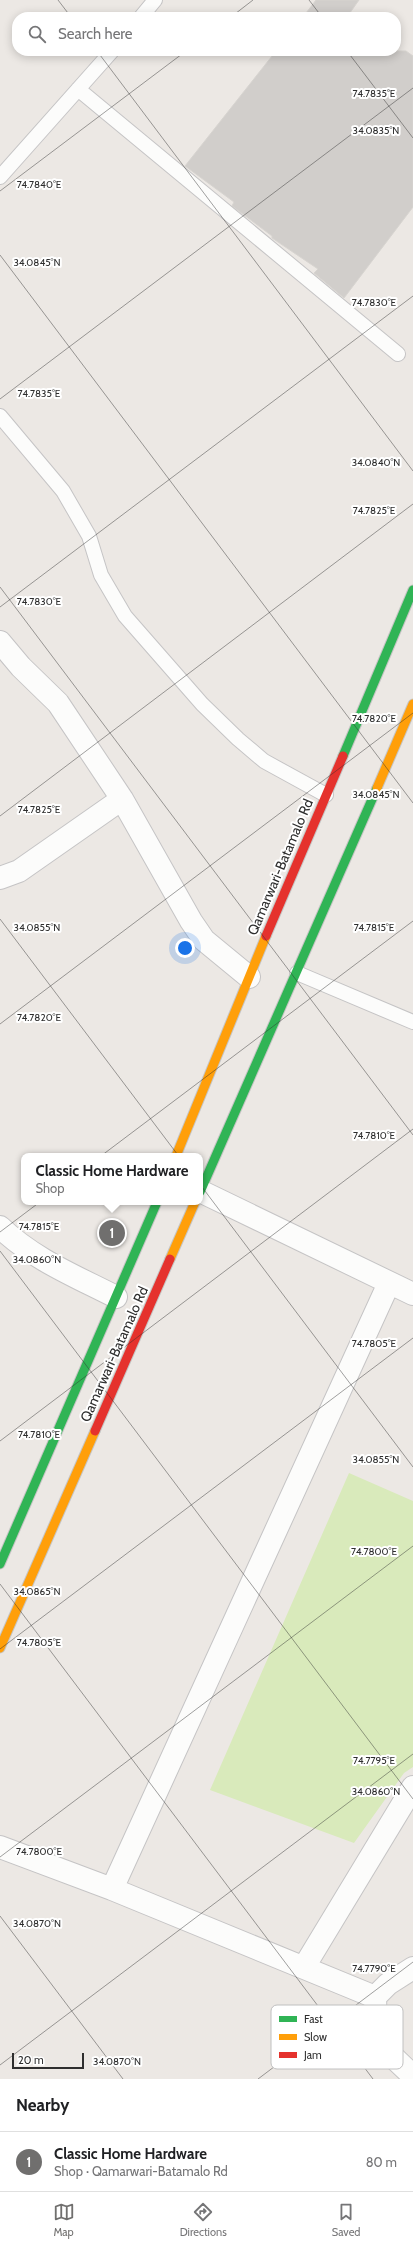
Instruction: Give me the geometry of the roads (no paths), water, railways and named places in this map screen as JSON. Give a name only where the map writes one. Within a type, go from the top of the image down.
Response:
[{"type":"main road","name":"Qamarwari-Batamalo Rd","points":[[177,1153],[249,977],[413,590]]},
{"type":"main road","points":[[203,1184],[297,973],[413,704]]},
{"type":"main road","name":"Qamarwari-Batamalo Rd","points":[[0,1564],[156,1205]]},
{"type":"main road","name":"Qamarwari-Batamalo Rd","points":[[0,1648],[194,1205]]},
{"type":"street","points":[[0,642],[21,667],[58,704],[122,799],[191,921],[204,940],[249,977]]},
{"type":"street","points":[[0,878],[19,871],[122,799]]},
{"type":"street","points":[[203,1192],[413,1294]]},
{"type":"street","points":[[0,1227],[16,1243],[41,1260],[116,1297]]},
{"type":"street","points":[[112,1889],[389,1283]]},
{"type":"street","points":[[304,1967],[413,1787]]},
{"type":"street","points":[[0,1847],[112,1889],[375,1997]]},
{"type":"street","points":[[375,2005],[375,1997],[388,1984],[413,1968]]},
{"type":"street","points":[[403,2066],[413,2076]]},
{"type":"lane","points":[[145,12],[155,0]]},
{"type":"lane","points":[[0,177],[108,56]]},
{"type":"lane","points":[[78,89],[398,354]]},
{"type":"lane","points":[[0,416],[63,491],[89,536],[101,575],[125,616],[140,634],[202,704],[238,739],[264,760],[326,796]]},
{"type":"lane","points":[[297,973],[413,1022]]},
{"type":"place","name":"Classic Home Hardware","points":[[112,1233]]}]
